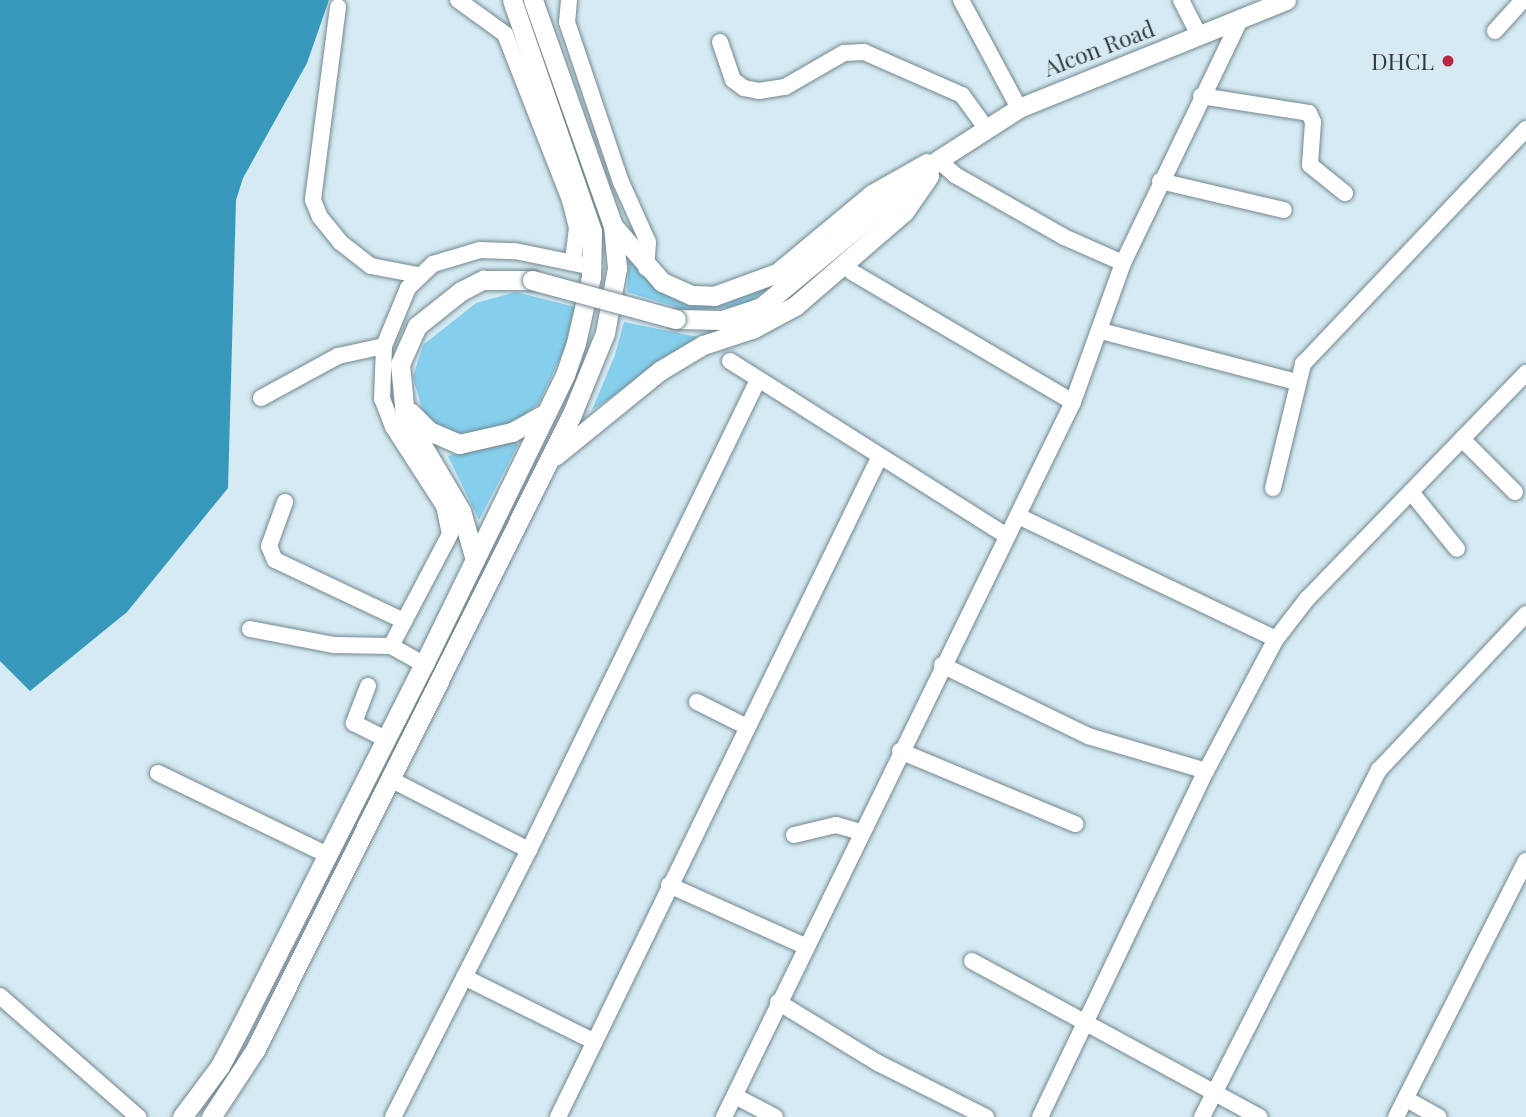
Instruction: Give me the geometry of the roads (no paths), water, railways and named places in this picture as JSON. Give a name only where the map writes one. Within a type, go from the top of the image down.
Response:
[{"type":"main road","points":[[512,0],[531,25],[613,226],[646,268],[691,295],[713,296],[737,291],[794,262],[899,175],[938,160]]},
{"type":"main road","points":[[182,1117],[220,1066],[328,855],[475,560],[576,343],[583,264],[592,231],[531,25],[533,0]]},
{"type":"main road","name":"Alcon Road","points":[[938,160],[1020,108],[1286,0]]},
{"type":"main road","points":[[475,560],[461,511],[412,431],[400,398],[400,364],[407,343],[437,308],[483,280],[531,280],[676,319],[722,320],[760,308],[938,160]]},
{"type":"main road","points":[[542,469],[661,370],[703,345],[752,329],[795,306],[904,212],[938,160]]},
{"type":"main road","points":[[211,1117],[255,1050],[577,402],[605,333],[617,268],[613,226]]},
{"type":"main road","points":[[400,398],[429,431],[459,444],[512,432],[545,413]]},
{"type":"street","points":[[391,646],[450,534],[444,506],[393,427],[382,399],[384,346],[418,275],[454,255],[480,250],[583,264],[570,200],[505,34],[458,0]]},
{"type":"street","points":[[569,0],[567,22],[621,182],[648,242],[646,268]]},
{"type":"street","points":[[961,0],[1020,108]]},
{"type":"street","points":[[1181,0],[1199,35]]},
{"type":"street","points":[[1495,31],[1522,0]]},
{"type":"street","points":[[338,7],[313,200],[320,217],[340,242],[371,266],[418,275]]},
{"type":"street","points":[[724,1117],[860,832],[1073,402],[1101,331],[1123,263],[1160,181],[1241,18]]},
{"type":"street","points":[[720,42],[733,80],[759,91],[805,79],[844,53],[864,52],[884,58],[962,94],[986,128]]},
{"type":"street","points":[[1201,96],[1309,113],[1313,122],[1310,165],[1345,192]]},
{"type":"street","points":[[1273,488],[1297,382],[1314,351],[1526,129]]},
{"type":"street","points":[[938,160],[955,176],[1064,237],[1123,263]]},
{"type":"street","points":[[1160,181],[1284,210]]},
{"type":"street","points":[[852,272],[1073,402]]},
{"type":"street","points":[[1101,331],[1297,382]]},
{"type":"street","points":[[261,398],[338,356],[384,346]]},
{"type":"street","points":[[730,361],[879,458],[1007,536]]},
{"type":"street","points":[[1040,1117],[1206,771],[1276,639],[1307,600],[1526,373]]},
{"type":"street","points":[[393,1117],[529,850],[758,380]]},
{"type":"street","points":[[1462,439],[1516,492]]},
{"type":"street","points":[[558,1117],[668,885],[879,458]]},
{"type":"street","points":[[1411,492],[1457,549]]},
{"type":"street","points":[[285,502],[269,546],[275,559],[404,621]]},
{"type":"street","points":[[1018,516],[1276,639]]},
{"type":"street","points":[[1202,1117],[1379,770],[1526,614]]},
{"type":"street","points":[[250,629],[334,645],[391,646],[424,664]]},
{"type":"street","points":[[942,665],[1088,736],[1206,771]]},
{"type":"street","points":[[368,686],[354,723],[385,739]]},
{"type":"street","points":[[697,702],[747,727]]},
{"type":"street","points":[[900,751],[1074,824]]},
{"type":"street","points":[[158,773],[328,855]]},
{"type":"street","points":[[390,779],[529,850]]},
{"type":"street","points":[[794,835],[836,825],[860,832]]},
{"type":"street","points":[[1396,1117],[1526,861]]},
{"type":"street","points":[[668,885],[805,946]]},
{"type":"street","points":[[971,961],[1085,1025],[1214,1090],[1259,1117]]},
{"type":"street","points":[[464,977],[595,1042]]},
{"type":"street","points":[[0,996],[138,1117]]},
{"type":"street","points":[[778,1002],[878,1063],[986,1117]]},
{"type":"street","points":[[734,1096],[775,1117]]},
{"type":"street","points":[[1406,1098],[1438,1117]]},
{"type":"place","name":"DHCL","points":[[1448,61]]}]
